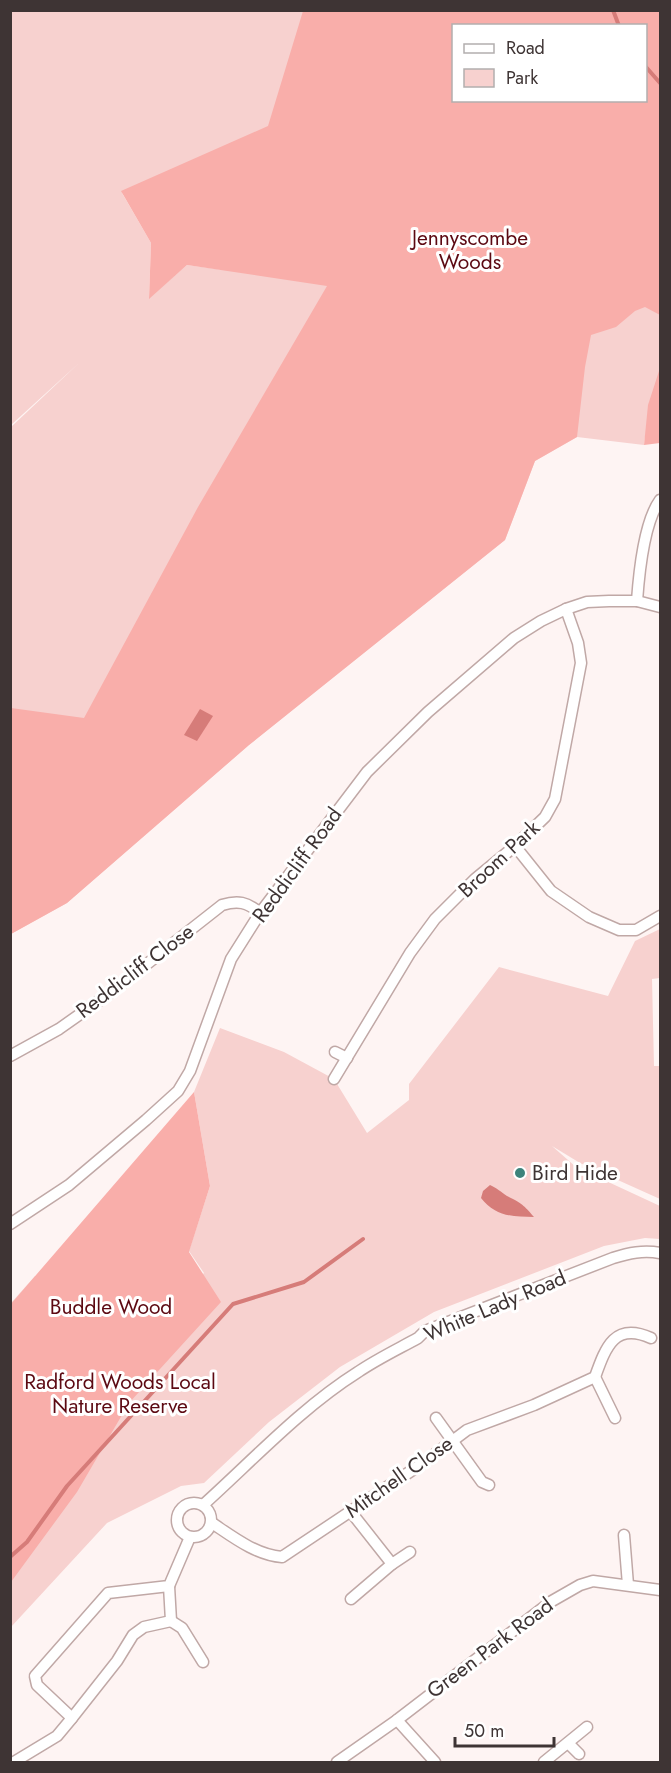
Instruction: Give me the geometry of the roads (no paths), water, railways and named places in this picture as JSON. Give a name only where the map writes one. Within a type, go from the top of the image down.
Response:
[{"type":"street","points":[[637,601],[642,556],[648,529],[660,500]]},
{"type":"street","name":"Reddicliff Road","points":[[10,1224],[69,1185],[178,1091],[190,1071],[231,959],[260,913],[339,807],[396,741],[453,688],[514,638],[541,621],[587,602],[637,601],[660,607]]},
{"type":"street","name":"Broom Park","points":[[334,1079],[410,953],[435,919],[475,879],[545,817],[555,799],[581,663],[578,643],[566,609]]},
{"type":"street","points":[[514,846],[551,891],[589,917],[619,930],[636,930],[660,916]]},
{"type":"street","name":"Reddicliff Close","points":[[10,1056],[59,1029],[110,993],[222,905],[236,901],[255,908],[260,913]]},
{"type":"street","points":[[335,1052],[347,1058]]},
{"type":"street","name":"White Lady Road","points":[[190,1537],[180,1530],[177,1523],[179,1512],[189,1503],[203,1505],[292,1424],[357,1372],[418,1338],[425,1331],[613,1258],[648,1251],[660,1253]]},
{"type":"street","points":[[615,1418],[595,1377],[608,1344],[625,1332],[637,1332],[651,1338]]},
{"type":"street","name":"Mitchell Close","points":[[212,1523],[251,1548],[270,1557],[282,1557],[351,1512],[467,1430],[534,1406],[595,1377]]},
{"type":"street","points":[[436,1418],[482,1482],[489,1485]]},
{"type":"street","points":[[171,1621],[170,1586],[190,1537],[202,1536],[212,1523],[211,1515],[203,1505]]},
{"type":"street","points":[[351,1512],[392,1564]]},
{"type":"street","points":[[624,1535],[628,1585]]},
{"type":"street","points":[[351,1599],[392,1564],[410,1552]]},
{"type":"street","name":"Green Park Road","points":[[337,1762],[397,1720],[552,1600],[580,1584],[593,1581],[660,1590]]},
{"type":"street","points":[[72,1718],[37,1685],[35,1676],[108,1593],[170,1586]]},
{"type":"street","points":[[14,1762],[57,1736],[117,1661],[133,1635],[144,1627],[171,1621],[182,1628],[203,1662]]},
{"type":"street","points":[[397,1720],[435,1762]]},
{"type":"street","points":[[544,1762],[586,1727]]},
{"type":"street","points":[[568,1743],[579,1754]]},
{"type":"waterway","points":[[613,10],[618,24]]},
{"type":"waterway","points":[[647,68],[660,83]]},
{"type":"waterway","points":[[10,1557],[27,1542],[67,1486],[233,1304],[304,1282],[363,1239]]},
{"type":"place","name":"Bird Hide","points":[[520,1173]]},
{"type":"park label","name":"Jennyscombe Woods","points":[[470,250]]},
{"type":"park label","name":"Buddle Wood","points":[[111,1307]]},
{"type":"park label","name":"Radford Woods Local Nature Reserve","points":[[120,1394]]}]
